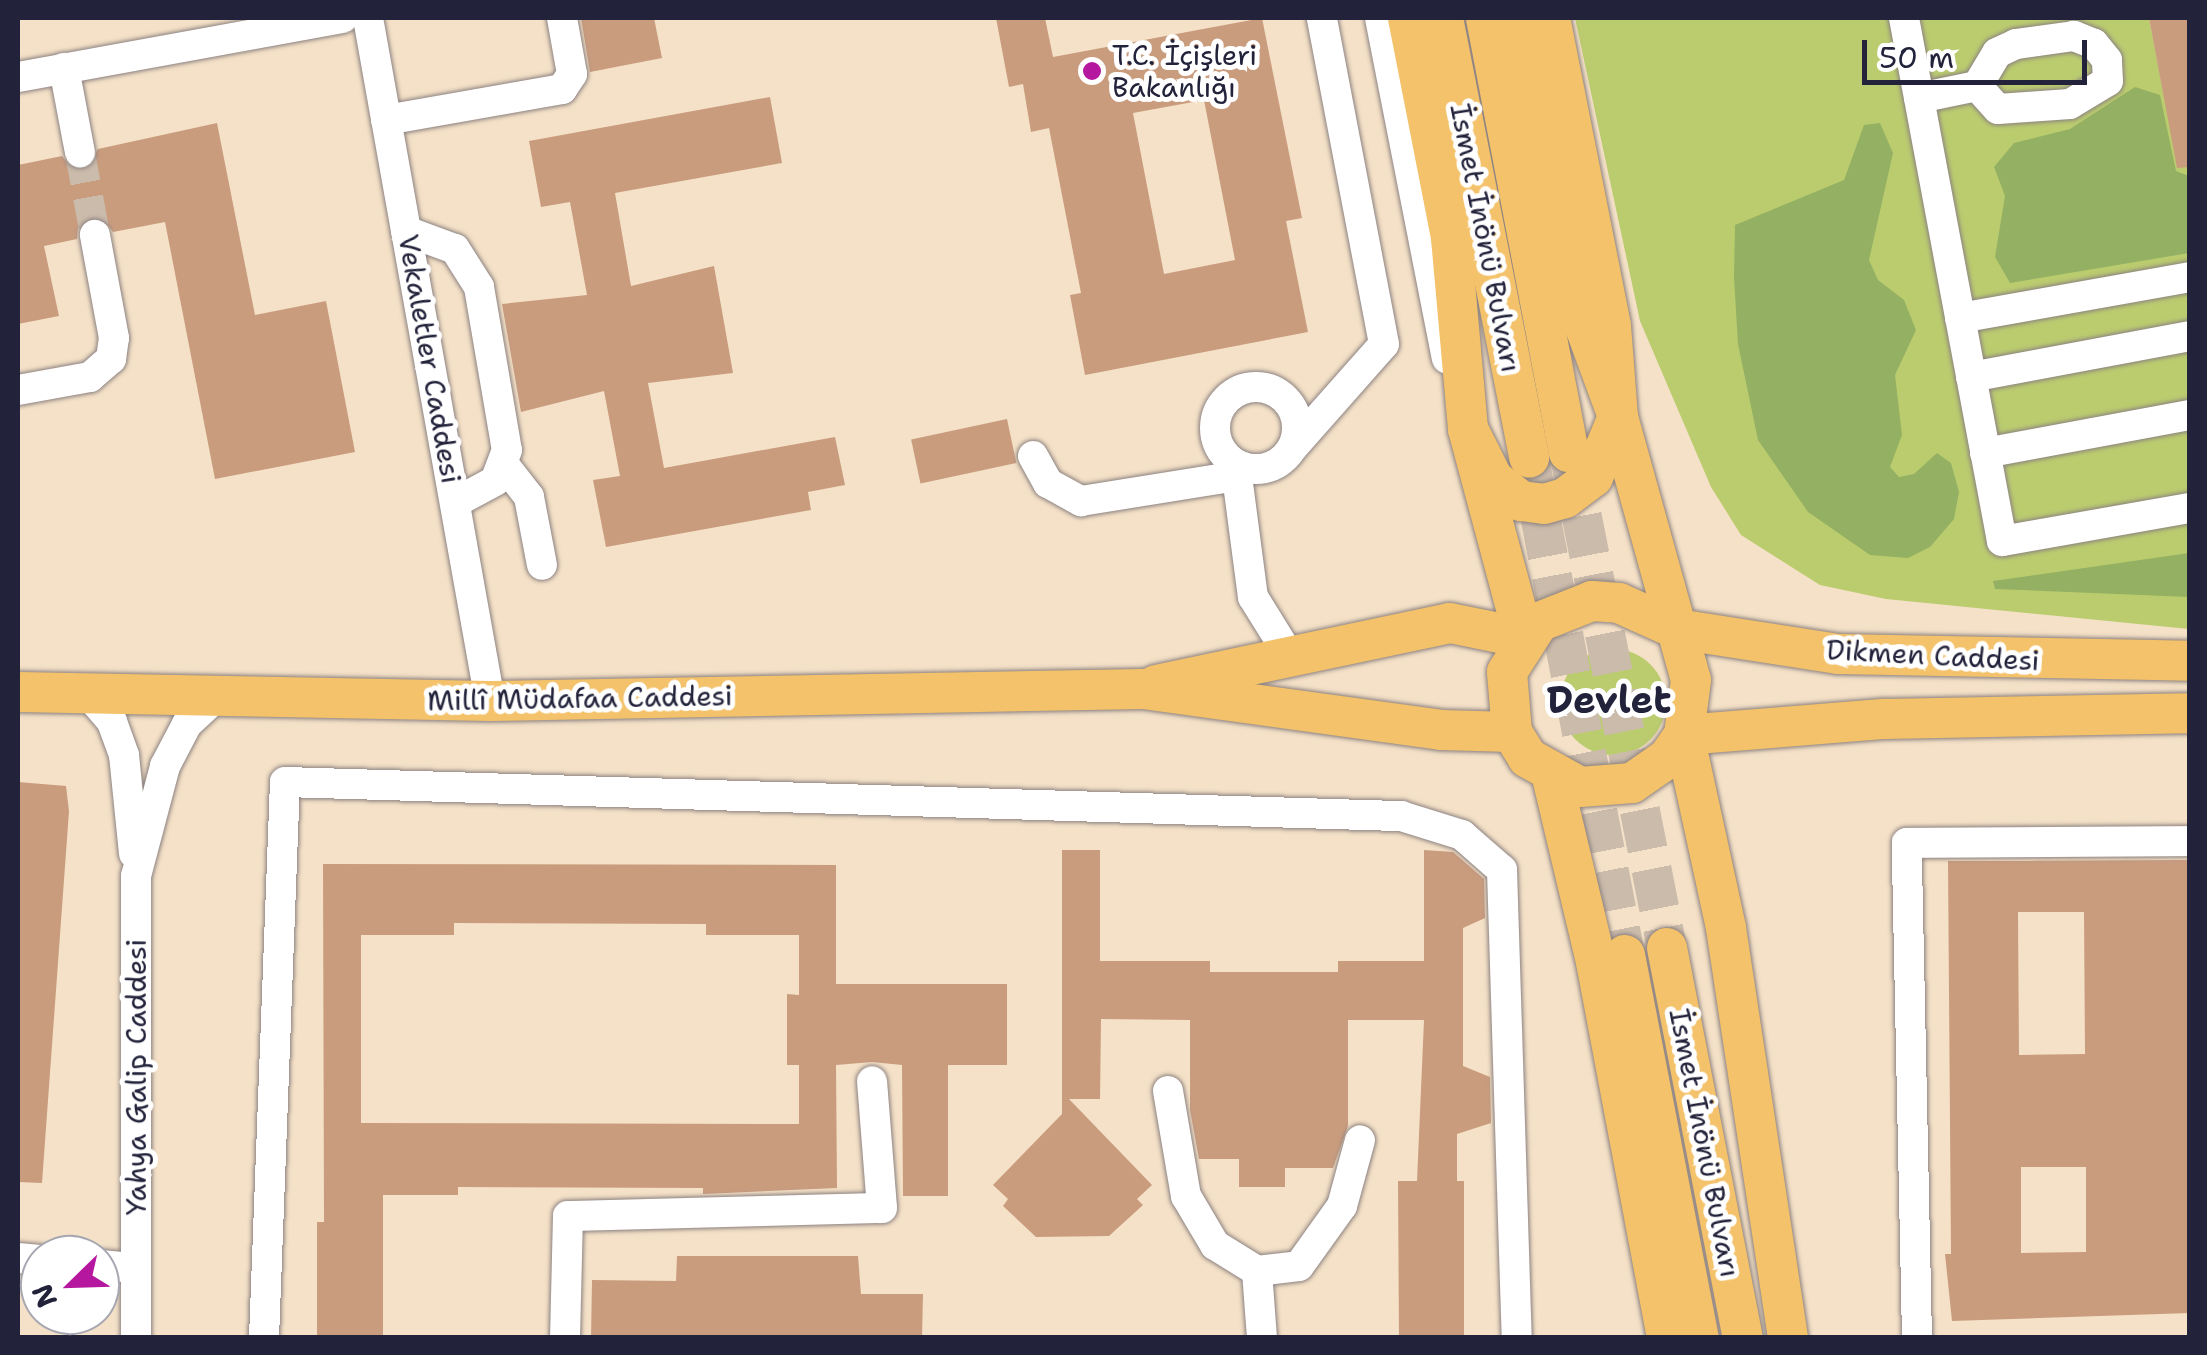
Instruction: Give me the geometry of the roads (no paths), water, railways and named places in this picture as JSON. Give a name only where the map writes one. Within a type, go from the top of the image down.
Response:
[{"type":"main road","points":[[1408,18],[1451,238],[1468,429],[1524,638]]},
{"type":"main road","name":"İsmet İnönü Bulvarı","points":[[1443,18],[1529,458]]},
{"type":"main road","name":"İsmet İnönü Bulvarı","points":[[1486,18],[1569,452]]},
{"type":"main road","points":[[1515,18],[1578,308],[1618,417],[1691,680],[1684,735],[1726,928],[1788,1338]]},
{"type":"main road","points":[[1468,429],[1493,479],[1521,501],[1544,504],[1565,498],[1593,477],[1618,417],[1611,326],[1550,18]]},
{"type":"main road","points":[[1678,629],[1619,603],[1592,601],[1565,606],[1524,638],[1507,672],[1512,732],[1552,776],[1580,787],[1632,783],[1668,758],[1684,735]]},
{"type":"main road","name":"Millî Müdafaa Caddesi","points":[[1143,689],[1450,623],[1524,638]]},
{"type":"main road","name":"Dikmen Caddesi","points":[[1678,629],[1883,658],[2190,661]]},
{"type":"main road","name":"Millî Müdafaa Caddesi","points":[[18,692],[490,701],[1143,689],[1440,730],[1512,732]]},
{"type":"main road","name":"Dikmen Caddesi","points":[[1684,735],[1885,719],[2190,712]]},
{"type":"main road","points":[[1552,776],[1596,962],[1667,1338]]},
{"type":"main road","name":"İsmet İnönü Bulvarı","points":[[1668,948],[1743,1338]]},
{"type":"main road","name":"İsmet İnönü Bulvarı","points":[[1625,955],[1699,1338]]},
{"type":"street","points":[[18,76],[343,18]]},
{"type":"street","name":"Vekaletler Caddesi","points":[[368,18],[490,701]]},
{"type":"street","points":[[386,120],[562,89],[572,74],[562,18]]},
{"type":"street","points":[[1033,456],[1048,483],[1082,500],[1274,466],[1384,344],[1322,18]]},
{"type":"street","points":[[1380,18],[1442,340],[1468,429]]},
{"type":"street","points":[[1904,18],[2002,542],[2190,508]]},
{"type":"street","points":[[64,68],[80,153]]},
{"type":"street","points":[[1919,98],[1977,86]]},
{"type":"street","points":[[406,232],[455,249],[471,265],[501,414],[504,466],[529,497],[542,565]]},
{"type":"street","points":[[18,390],[90,377],[110,360],[114,338],[95,236]]},
{"type":"street","points":[[1960,318],[2190,277]]},
{"type":"street","points":[[1971,377],[2190,336]]},
{"type":"street","points":[[1289,655],[1252,596],[1240,472],[1225,456],[1214,432],[1220,406],[1242,389],[1269,389],[1291,406],[1293,447]]},
{"type":"street","points":[[1985,454],[2190,415]]},
{"type":"street","points":[[456,502],[494,480],[504,466]]},
{"type":"street","name":"Yahya Galip Caddesi","points":[[88,694],[112,722],[124,755],[136,876],[136,1338]]},
{"type":"street","name":"Yahya Galip Caddesi","points":[[136,876],[165,766],[187,724],[216,696]]},
{"type":"street","points":[[264,1338],[285,782],[1401,816],[1462,835],[1502,870],[1517,1338]]},
{"type":"street","points":[[1917,1338],[1907,843],[2190,841]]},
{"type":"street","points":[[565,1338],[568,1216],[882,1208],[872,1081]]},
{"type":"street","points":[[1168,1091],[1186,1196],[1214,1245],[1257,1271],[1299,1266],[1342,1206],[1360,1140]]},
{"type":"street","points":[[120,1267],[136,1268]]},
{"type":"street","points":[[1257,1271],[1262,1338]]},
{"type":"tunnel","points":[[80,153],[95,235]]},
{"type":"tunnel","points":[[1570,457],[1667,948]]},
{"type":"tunnel","points":[[1529,458],[1625,955]]},
{"type":"place","name":"T.C. İçişleri Bakanlığı","points":[[1092,71]]},
{"type":"district","name":"Devlet","points":[[1609,700]]}]
